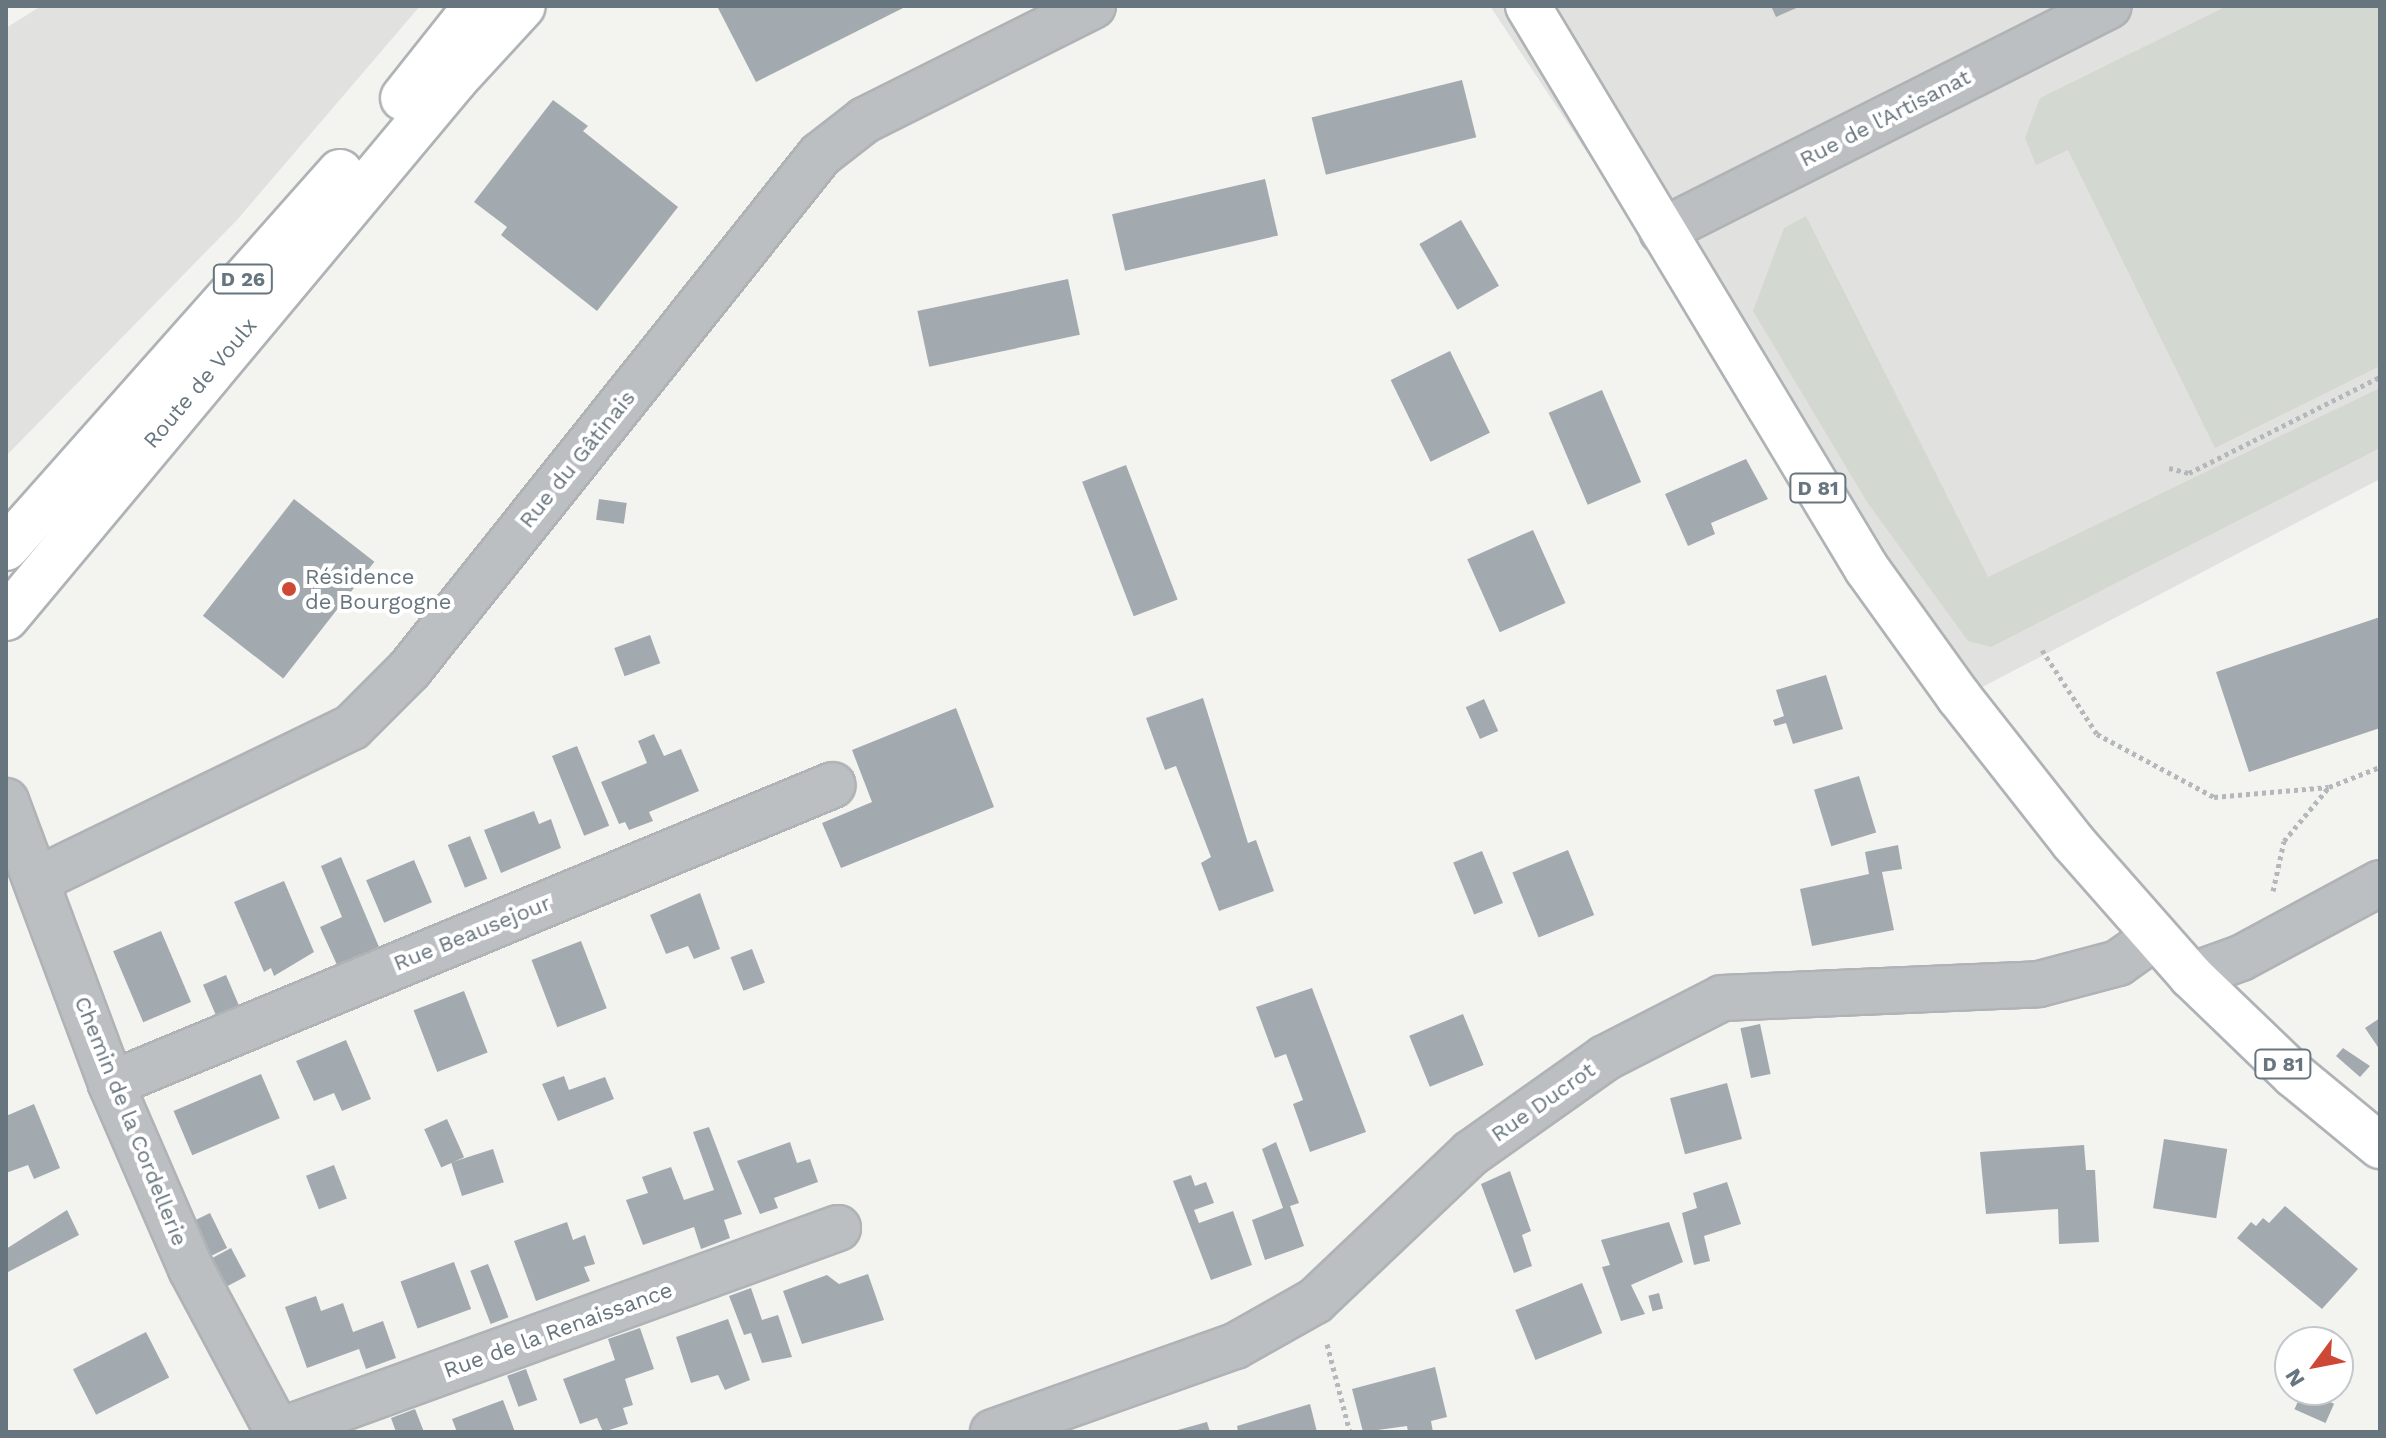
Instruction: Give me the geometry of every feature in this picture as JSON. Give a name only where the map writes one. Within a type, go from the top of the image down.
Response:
[{"type":"main road","name":"Route de Voulx","points":[[6,548],[22,516],[373,134],[476,6]]},
{"type":"main road","name":"Route de Voulx","points":[[13,604],[455,80],[523,6]]},
{"type":"main road","name":"D 81","points":[[1528,6],[1867,569],[1959,697],[2155,937],[2191,976],[2294,1075],[2380,1146]]},
{"type":"street","points":[[455,80],[460,54],[497,6]]},
{"type":"street","name":"Rue du Gâtinais","points":[[37,880],[352,727],[409,670],[820,155],[865,120],[1093,6]]},
{"type":"street","name":"Rue de l'Artisanat","points":[[1662,231],[2109,6]]},
{"type":"street","name":"Rue Beausejour","points":[[111,1084],[833,785]]},
{"type":"street","name":"Chemin de la Cordellerie","points":[[6,801],[111,1084],[191,1269],[278,1432]]},
{"type":"street","points":[[2191,976],[2291,932],[2380,883]]},
{"type":"street","name":"Rue Ducrot","points":[[993,1432],[1235,1346],[1315,1301],[1471,1153],[1605,1058],[1722,998],[2039,984],[2118,963],[2155,937]]},
{"type":"street","name":"Rue de la Renaissance","points":[[278,1432],[838,1228]]},
{"type":"path","points":[[2169,468],[2189,473],[2380,377]]},
{"type":"path","points":[[2042,650],[2097,734],[2214,797],[2329,787],[2380,767]]},
{"type":"path","points":[[2291,932],[2272,895],[2284,841],[2329,787]]},
{"type":"path","points":[[1315,1301],[1350,1432]]},
{"type":"shaded area","points":[[41,6],[420,6],[237,220],[6,456],[6,28]]},
{"type":"shaded area","points":[[1490,6],[2380,6],[2380,479],[1952,703]]},
{"type":"shaded area","points":[[2227,6],[2380,6],[2380,366],[2215,448],[2068,150],[2036,165],[2025,138],[2040,98]]},
{"type":"shaded area","points":[[1806,216],[1988,577],[2380,388],[2380,448],[1991,647],[1968,641],[1867,502],[1753,311],[1784,228]]},
{"type":"building","points":[[717,6],[907,6],[756,82]]},
{"type":"building","points":[[1771,6],[1801,6],[1776,17]]},
{"type":"building","points":[[1462,80],[1476,137],[1326,175],[1312,117]]},
{"type":"building","points":[[553,100],[588,126],[583,131],[678,207],[597,311],[501,235],[507,227],[474,202]]},
{"type":"building","points":[[1265,179],[1278,236],[1125,271],[1112,214]]},
{"type":"building","points":[[1461,220],[1499,286],[1457,310],[1419,244]]},
{"type":"building","points":[[1068,279],[1080,335],[929,367],[917,311]]},
{"type":"building","points":[[1450,351],[1490,433],[1431,462],[1391,380]]},
{"type":"building","points":[[1602,390],[1641,482],[1588,505],[1549,413]]},
{"type":"building","points":[[1746,459],[1768,499],[1711,523],[1715,534],[1688,546],[1665,494]]},
{"type":"building","points":[[1126,465],[1178,599],[1134,616],[1082,482]]},
{"type":"building","name":"Résidence de Bourgogne","points":[[294,499],[374,562],[283,678],[203,616]]},
{"type":"building","points":[[599,499],[627,503],[624,524],[596,520]]},
{"type":"building","points":[[1533,530],[1566,603],[1500,632],[1467,559]]},
{"type":"building","points":[[2380,617],[2380,728],[2249,772],[2216,672]]},
{"type":"building","points":[[650,635],[660,663],[625,676],[614,648]]},
{"type":"building","points":[[1826,675],[1843,729],[1793,744],[1786,723],[1775,726],[1773,720],[1784,716],[1776,690]]},
{"type":"building","points":[[1203,698],[1248,843],[1256,840],[1274,891],[1219,911],[1201,863],[1211,857],[1176,766],[1165,770],[1146,718]]},
{"type":"building","points":[[1484,699],[1498,731],[1480,739],[1466,707]]},
{"type":"building","points":[[956,708],[994,807],[841,868],[822,823],[872,802],[852,750]]},
{"type":"building","points":[[654,734],[664,756],[681,749],[699,791],[649,812],[653,821],[629,830],[625,822],[619,824],[601,782],[647,763],[638,741]]},
{"type":"building","points":[[577,746],[609,826],[584,836],[552,756]]},
{"type":"building","points":[[1859,776],[1876,832],[1831,846],[1814,790]]},
{"type":"building","points":[[534,811],[539,824],[551,819],[561,848],[501,873],[484,830]]},
{"type":"building","points":[[470,836],[487,879],[465,888],[448,845]]},
{"type":"building","points":[[1898,845],[1902,869],[1882,872],[1894,930],[1812,946],[1800,889],[1869,874],[1865,852]]},
{"type":"building","points":[[1568,850],[1594,915],[1539,937],[1512,872]]},
{"type":"building","points":[[1482,851],[1503,903],[1474,915],[1453,863]]},
{"type":"building","points":[[341,857],[379,947],[337,965],[320,927],[342,917],[321,866]]},
{"type":"building","points":[[414,860],[432,902],[384,923],[366,880]]},
{"type":"building","points":[[284,881],[314,952],[274,976],[271,968],[264,972],[234,902]]},
{"type":"building","points":[[700,893],[720,949],[694,959],[688,946],[666,954],[650,915]]},
{"type":"building","points":[[161,931],[191,1002],[143,1022],[113,951]]},
{"type":"building","points":[[581,941],[607,1008],[557,1027],[532,960]]},
{"type":"building","points":[[752,949],[765,983],[743,991],[731,957]]},
{"type":"building","points":[[226,975],[239,1006],[216,1016],[203,985]]},
{"type":"building","points":[[1312,988],[1366,1132],[1310,1152],[1293,1104],[1303,1100],[1286,1054],[1275,1058],[1256,1007]]},
{"type":"building","points":[[464,991],[488,1053],[437,1072],[414,1010]]},
{"type":"building","points":[[1463,1014],[1484,1065],[1430,1087],[1409,1036]]},
{"type":"building","points":[[2380,1018],[2380,1050],[2365,1028]]},
{"type":"building","points":[[1760,1024],[1771,1074],[1751,1078],[1740,1028]]},
{"type":"building","points":[[346,1040],[371,1099],[342,1111],[334,1093],[314,1101],[296,1061]]},
{"type":"building","points":[[2343,1048],[2370,1066],[2360,1077],[2336,1056]]},
{"type":"building","points":[[261,1074],[280,1118],[192,1155],[174,1111]]},
{"type":"building","points":[[564,1076],[569,1090],[605,1077],[614,1099],[558,1121],[542,1084]]},
{"type":"building","points":[[1727,1083],[1742,1139],[1685,1154],[1670,1098]]},
{"type":"building","points":[[34,1104],[60,1168],[34,1179],[28,1165],[6,1173],[6,1116]]},
{"type":"building","points":[[447,1119],[464,1157],[441,1168],[424,1129]]},
{"type":"building","points":[[709,1127],[742,1214],[724,1220],[730,1238],[701,1249],[694,1227],[643,1245],[626,1200],[648,1193],[642,1177],[671,1167],[684,1200],[714,1190],[693,1132]]},
{"type":"building","points":[[2164,1139],[2227,1149],[2216,1218],[2153,1208]]},
{"type":"building","points":[[790,1142],[797,1163],[810,1159],[818,1182],[774,1198],[778,1208],[760,1214],[737,1161]]},
{"type":"building","points":[[1276,1142],[1299,1203],[1290,1206],[1304,1246],[1265,1260],[1252,1220],[1283,1208],[1262,1149]]},
{"type":"building","points":[[2084,1145],[2086,1170],[2095,1170],[2099,1242],[2059,1244],[2058,1209],[1986,1214],[1980,1152]]},
{"type":"building","points":[[493,1149],[504,1182],[462,1196],[451,1163]]},
{"type":"building","points":[[334,1165],[347,1199],[319,1209],[306,1176]]},
{"type":"building","points":[[1510,1171],[1531,1231],[1522,1235],[1532,1266],[1514,1273],[1481,1184]]},
{"type":"building","points":[[1191,1175],[1195,1186],[1206,1182],[1214,1203],[1194,1210],[1199,1223],[1233,1211],[1252,1265],[1211,1280],[1173,1181]]},
{"type":"building","points":[[1727,1182],[1741,1224],[1704,1236],[1710,1261],[1694,1265],[1682,1213],[1697,1208],[1693,1193]]},
{"type":"building","points":[[2285,1206],[2358,1269],[2322,1309],[2237,1238],[2251,1222],[2256,1226],[2263,1218],[2269,1223]]},
{"type":"building","points":[[67,1210],[79,1235],[8,1272],[6,1249]]},
{"type":"building","points":[[210,1213],[227,1248],[206,1258],[189,1223]]},
{"type":"building","points":[[567,1222],[573,1240],[585,1235],[595,1264],[584,1267],[590,1281],[536,1301],[514,1241]]},
{"type":"building","points":[[1669,1222],[1683,1262],[1631,1285],[1645,1314],[1621,1321],[1602,1267],[1610,1265],[1601,1240]]},
{"type":"building","points":[[231,1248],[246,1276],[223,1288],[208,1260]]},
{"type":"building","points":[[454,1262],[471,1309],[418,1328],[400,1281]]},
{"type":"building","points":[[488,1264],[508,1317],[491,1324],[470,1271]]},
{"type":"building","points":[[868,1274],[884,1320],[802,1344],[783,1291],[827,1275],[839,1284]]},
{"type":"building","points":[[1582,1283],[1602,1333],[1535,1360],[1515,1310]]},
{"type":"building","points":[[751,1288],[762,1320],[778,1315],[792,1357],[762,1363],[751,1333],[744,1335],[729,1296]]},
{"type":"building","points":[[1659,1293],[1663,1308],[1653,1311],[1648,1296]]},
{"type":"building","points":[[316,1296],[321,1311],[343,1303],[353,1332],[383,1321],[396,1358],[366,1369],[359,1349],[307,1368],[285,1307]]},
{"type":"building","points":[[728,1319],[750,1380],[725,1390],[718,1375],[691,1383],[676,1337]]},
{"type":"building","points":[[640,1328],[654,1369],[625,1379],[633,1405],[623,1408],[628,1424],[603,1432],[597,1418],[580,1424],[563,1379],[615,1360],[608,1339]]},
{"type":"building","points":[[146,1332],[169,1377],[96,1415],[73,1369]]},
{"type":"building","points":[[1435,1367],[1447,1417],[1431,1421],[1433,1432],[1408,1432],[1407,1426],[1363,1432],[1352,1389]]},
{"type":"building","points":[[526,1369],[537,1400],[518,1407],[507,1376]]},
{"type":"building","points":[[503,1400],[515,1432],[457,1432],[452,1419]]},
{"type":"building","points":[[1310,1404],[1317,1432],[1238,1432],[1237,1426]]},
{"type":"building","points":[[2296,1406],[2333,1406],[2326,1423],[2294,1409]]},
{"type":"building","points":[[415,1409],[424,1432],[396,1432],[391,1418]]},
{"type":"building","points":[[1207,1422],[1210,1432],[1174,1432],[1174,1431]]},
{"type":"place","name":"Résidence de Bourgogne","points":[[289,589]]}]
